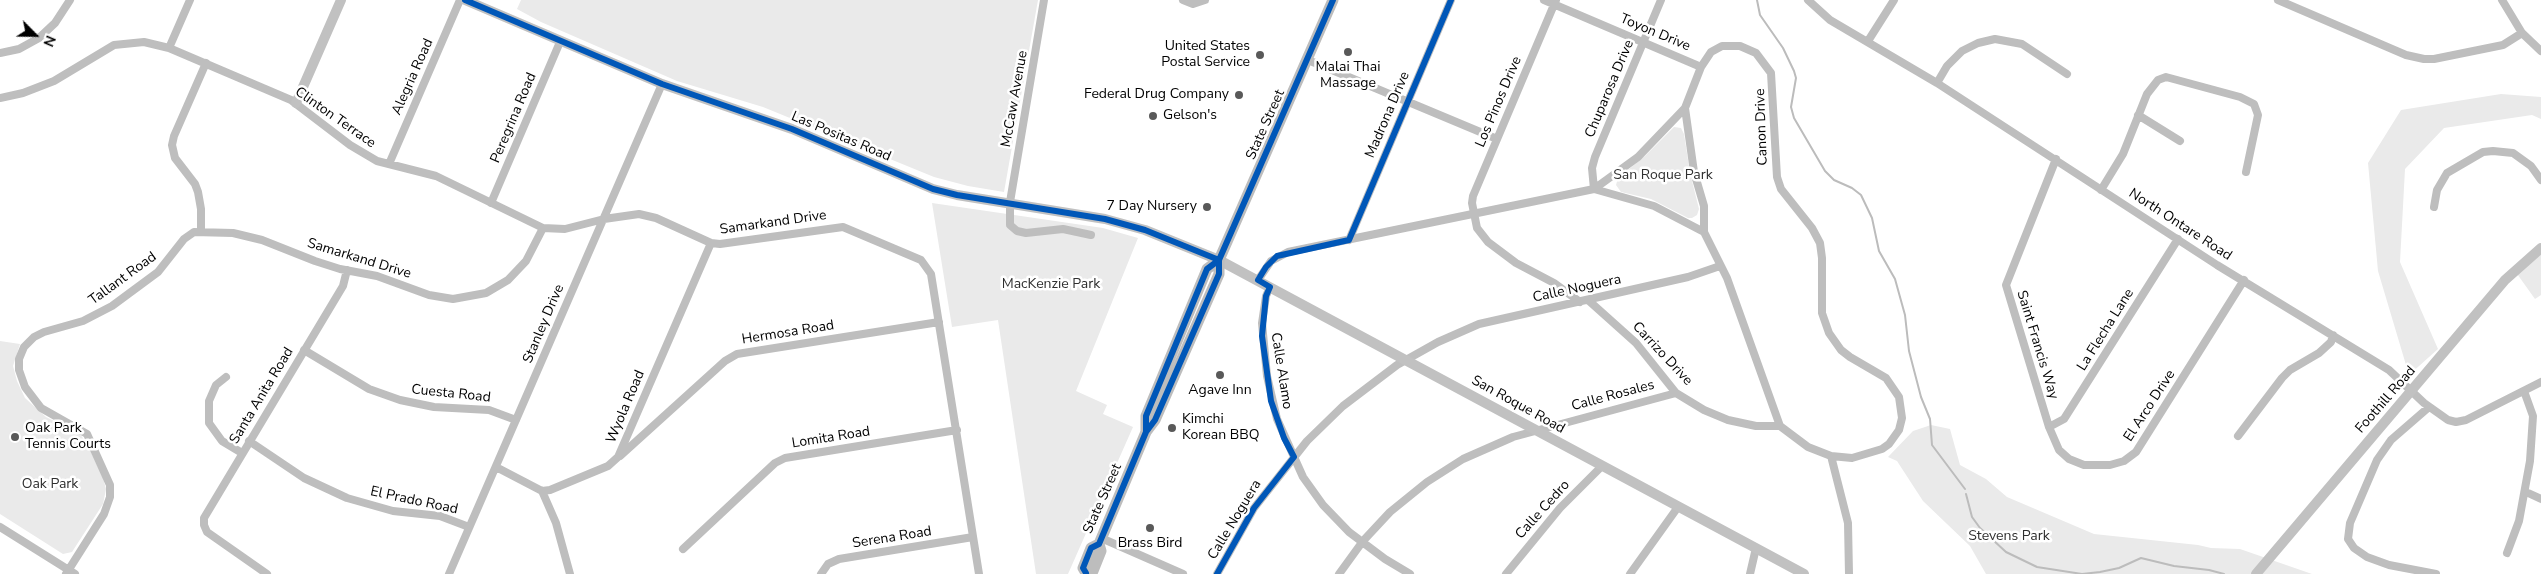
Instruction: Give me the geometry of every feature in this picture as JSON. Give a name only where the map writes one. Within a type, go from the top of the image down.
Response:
[{"type":"main road","points":[[296,103],[340,0]]},
{"type":"main road","name":"Las Positas Road","points":[[465,0],[662,84],[792,129],[925,186],[957,195],[1010,202],[1128,224],[1219,260]]},
{"type":"main road","name":"State Street","points":[[1086,574],[1093,571],[1101,552],[1100,541],[1146,432],[1146,416],[1207,269],[1219,260],[1333,0]]},
{"type":"main road","name":"Foothill Road","points":[[2256,574],[2506,280],[2541,248]]},
{"type":"main road","name":"San Roque Road","points":[[1219,260],[1804,574]]},
{"type":"street","points":[[0,53],[18,49],[39,38],[55,22],[70,0]]},
{"type":"street","points":[[169,48],[190,0]]},
{"type":"street","name":"Alegria Road","points":[[389,164],[460,0]]},
{"type":"street","name":"McCaw Avenue","points":[[1044,0],[1010,202],[1010,225],[1018,231],[1038,232],[1063,229],[1091,235]]},
{"type":"street","points":[[1183,0],[1193,4],[1205,0]]},
{"type":"street","name":"Madrona Drive","points":[[1349,240],[1451,0]]},
{"type":"street","name":"Toyon Drive","points":[[1544,0],[1555,2],[1701,67]]},
{"type":"street","name":"Chuparosa Drive","points":[[1594,189],[1592,168],[1595,157],[1661,0]]},
{"type":"street","name":"North Ontare Road","points":[[1808,0],[1830,20],[1937,83],[2178,239],[2390,370],[2429,407],[2448,420],[2460,422],[2541,382]]},
{"type":"street","points":[[1868,41],[1894,0]]},
{"type":"street","points":[[2278,0],[2406,55],[2424,59],[2434,59],[2503,45],[2522,32]]},
{"type":"street","points":[[2502,0],[2522,32],[2541,51]]},
{"type":"street","name":"Los Pinos Drive","points":[[1474,215],[1473,196],[1555,2]]},
{"type":"street","points":[[1937,83],[1947,66],[1962,51],[1978,43],[1996,40],[2022,44],[2067,74]]},
{"type":"street","name":"Clinton Terrace","points":[[0,98],[23,93],[54,81],[107,48],[122,43],[144,42],[169,48],[296,103],[364,154],[389,164],[436,176],[543,228]]},
{"type":"street","name":"Peregrina Road","points":[[491,204],[560,42]]},
{"type":"street","name":"Canon Drive","points":[[1258,280],[1266,267],[1277,256],[1594,189],[1638,157],[1685,108],[1701,67],[1711,52],[1729,44],[1749,49],[1768,66],[1773,80],[1777,177],[1781,189],[1812,228],[1820,243],[1825,323],[1841,350],[1886,378],[1899,397],[1901,422],[1889,444],[1863,457],[1831,456],[1808,448],[1780,426],[1727,278],[1704,232],[1704,206],[1694,172],[1685,108]]},
{"type":"street","points":[[1308,60],[1497,139]]},
{"type":"street","points":[[201,232],[201,209],[198,192],[175,158],[172,145],[174,136],[206,63]]},
{"type":"street","points":[[2101,190],[2123,154],[2138,115],[2152,86],[2166,76],[2251,102],[2256,107],[2258,115],[2246,172]]},
{"type":"street","name":"Stanley Drive","points":[[449,574],[662,84]]},
{"type":"street","points":[[2138,115],[2180,141]]},
{"type":"street","points":[[2434,207],[2437,190],[2447,174],[2457,165],[2483,152],[2493,150],[2513,154],[2531,166],[2541,180]]},
{"type":"street","name":"Saint Francis Way","points":[[2049,427],[2006,280],[2056,159]]},
{"type":"street","name":"Canon Drive","points":[[1594,189],[1654,206],[1704,232]]},
{"type":"street","name":"Samarkand Drive","points":[[201,232],[233,233],[262,240],[315,261],[378,276],[442,298],[475,296],[497,287],[516,273],[532,251],[543,228],[565,229],[604,219],[639,214],[656,218],[711,243],[720,244],[836,227],[851,230],[921,260],[931,274],[957,430],[963,484],[979,574]]},
{"type":"street","name":"Carrizo Drive","points":[[1474,215],[1479,232],[1499,252],[1584,301],[1636,343],[1676,393],[1704,410],[1728,420],[1756,426],[1780,426]]},
{"type":"street","name":"Tallant Road","points":[[70,573],[104,514],[110,497],[110,485],[87,434],[48,413],[29,395],[19,370],[20,356],[24,347],[38,335],[83,321],[127,296],[163,268],[189,235],[201,232]]},
{"type":"street","name":"La Flecha Lane","points":[[2049,427],[2064,419],[2178,239]]},
{"type":"street","name":"Wyola Road","points":[[542,491],[550,490],[608,466],[618,457],[711,243]]},
{"type":"street","name":"Calle Noguera","points":[[1217,574],[1254,508],[1294,457],[1343,406],[1383,374],[1406,359],[1479,324],[1688,277],[1720,266]]},
{"type":"street","name":"Santa Anita Road","points":[[267,574],[210,534],[204,526],[204,518],[344,286],[347,270]]},
{"type":"street","name":"El Arco Drive","points":[[2049,427],[2059,450],[2077,463],[2110,465],[2131,457],[2244,280]]},
{"type":"street","name":"Calle Alamo","points":[[1270,287],[1266,296],[1262,323],[1264,357],[1271,401],[1284,438],[1303,477],[1323,505],[1349,532],[1385,559],[1410,574]]},
{"type":"street","name":"Hermosa Road","points":[[618,457],[725,361],[737,354],[938,322]]},
{"type":"street","points":[[2238,436],[2282,378],[2319,353],[2332,341],[2333,335]]},
{"type":"street","name":"Cuesta Road","points":[[304,350],[369,389],[400,400],[434,407],[489,410],[516,420]]},
{"type":"street","points":[[226,377],[216,385],[209,401],[209,422],[222,441],[242,453]]},
{"type":"street","points":[[2507,554],[2519,521],[2526,492],[2533,416],[2524,391]]},
{"type":"street","name":"Calle Rosales","points":[[1339,574],[1363,541],[1408,496],[1447,468],[1490,446],[1536,430],[1676,393]]},
{"type":"street","points":[[2429,407],[2385,447],[2372,470],[2355,510],[2348,539],[2354,548],[2367,557],[2389,564],[2436,574]]},
{"type":"street","name":"Lomita Road","points":[[683,550],[775,463],[785,458],[957,430]]},
{"type":"street","name":"El Prado Road","points":[[249,441],[304,478],[347,498],[393,511],[440,516],[470,527]]},
{"type":"street","points":[[1831,456],[1848,523],[1849,574]]},
{"type":"street","name":"Calle Cedro","points":[[1506,574],[1547,523],[1602,466]]},
{"type":"street","points":[[496,467],[542,491],[556,522],[570,574]]},
{"type":"street","points":[[2526,492],[2541,499]]},
{"type":"street","points":[[1630,574],[1678,507]]},
{"type":"street","points":[[0,527],[70,573]]},
{"type":"street","name":"Serena Road","points":[[821,574],[828,564],[839,559],[973,537]]},
{"type":"street","points":[[1100,541],[1184,574]]},
{"type":"street","points":[[1750,574],[1756,548]]},
{"type":"green space","points":[[521,0],[1038,0],[1004,192],[968,186],[934,177],[763,107],[677,81],[541,22],[517,9]]},
{"type":"green space","points":[[2501,94],[2541,97],[2541,119],[2532,115],[2444,128],[2405,169],[2400,262],[2438,349],[2409,375],[2378,271],[2368,163],[2401,110]]},
{"type":"green space","name":"San Roque Park","points":[[1674,127],[1681,128],[1684,134],[1690,173],[1699,209],[1697,215],[1692,218],[1688,218],[1651,199],[1621,192],[1616,185],[1618,178],[1645,156]]},
{"type":"green space","name":"MacKenzie Park","points":[[932,203],[1103,228],[1138,238],[1076,391],[1107,405],[1103,414],[1133,427],[1068,574],[1036,574],[998,320],[952,327]]},
{"type":"green space","points":[[2541,251],[2541,295],[2535,299],[2515,271]]},
{"type":"green space","name":"Oak Park","points":[[0,341],[20,344],[13,366],[17,381],[25,398],[46,417],[80,434],[87,444],[103,478],[106,489],[103,504],[72,552],[63,554],[0,514]]},
{"type":"green space","name":"Stevens Park","points":[[1931,425],[1950,429],[1960,465],[1986,479],[2007,497],[2094,534],[2211,548],[2240,549],[2312,574],[1986,574],[1970,546],[1923,501],[1897,461],[1888,457],[1913,431]]},
{"type":"waterway","points":[[1757,0],[1760,15],[1783,48],[1794,71],[1796,78],[1791,107],[1794,118],[1825,171],[1834,180],[1852,188],[1861,195],[1872,218],[1879,251],[1895,279],[1905,315],[1909,351],[1921,397],[1930,419],[1932,445],[1965,489]]},
{"type":"waterway","points":[[1966,494],[1972,517],[1980,528],[2006,552],[2037,567],[2082,574],[2119,568],[2141,558],[2174,566],[2209,570],[2224,574]]},
{"type":"cycle path","points":[[465,0],[662,84],[792,129],[933,189],[957,195],[1105,219],[1145,230],[1219,260]]},
{"type":"cycle path","points":[[1086,573],[1083,568],[1091,548],[1099,544],[1146,432],[1155,420],[1219,274],[1219,260],[1333,0]]},
{"type":"cycle path","points":[[1217,574],[1254,508],[1294,457],[1284,438],[1271,401],[1262,336],[1266,296],[1270,287],[1258,280],[1266,267],[1277,256],[1349,240],[1451,0]]},
{"type":"cycle path","points":[[1146,432],[1146,416],[1207,269],[1219,260]]},
{"type":"place","name":"Malai Thai Massage","points":[[1348,52]]},
{"type":"place","name":"United States Postal Service","points":[[1260,55]]},
{"type":"place","name":"Federal Drug Company","points":[[1239,95]]},
{"type":"place","name":"Gelson's","points":[[1153,116]]},
{"type":"place","name":"7 Day Nursery","points":[[1207,207]]},
{"type":"place","name":"Agave Inn","points":[[1220,375]]},
{"type":"place","name":"Kimchi Korean BBQ","points":[[1172,428]]},
{"type":"place","name":"Oak Park Tennis Courts","points":[[15,437]]},
{"type":"place","name":"Brass Bird","points":[[1150,528]]}]
